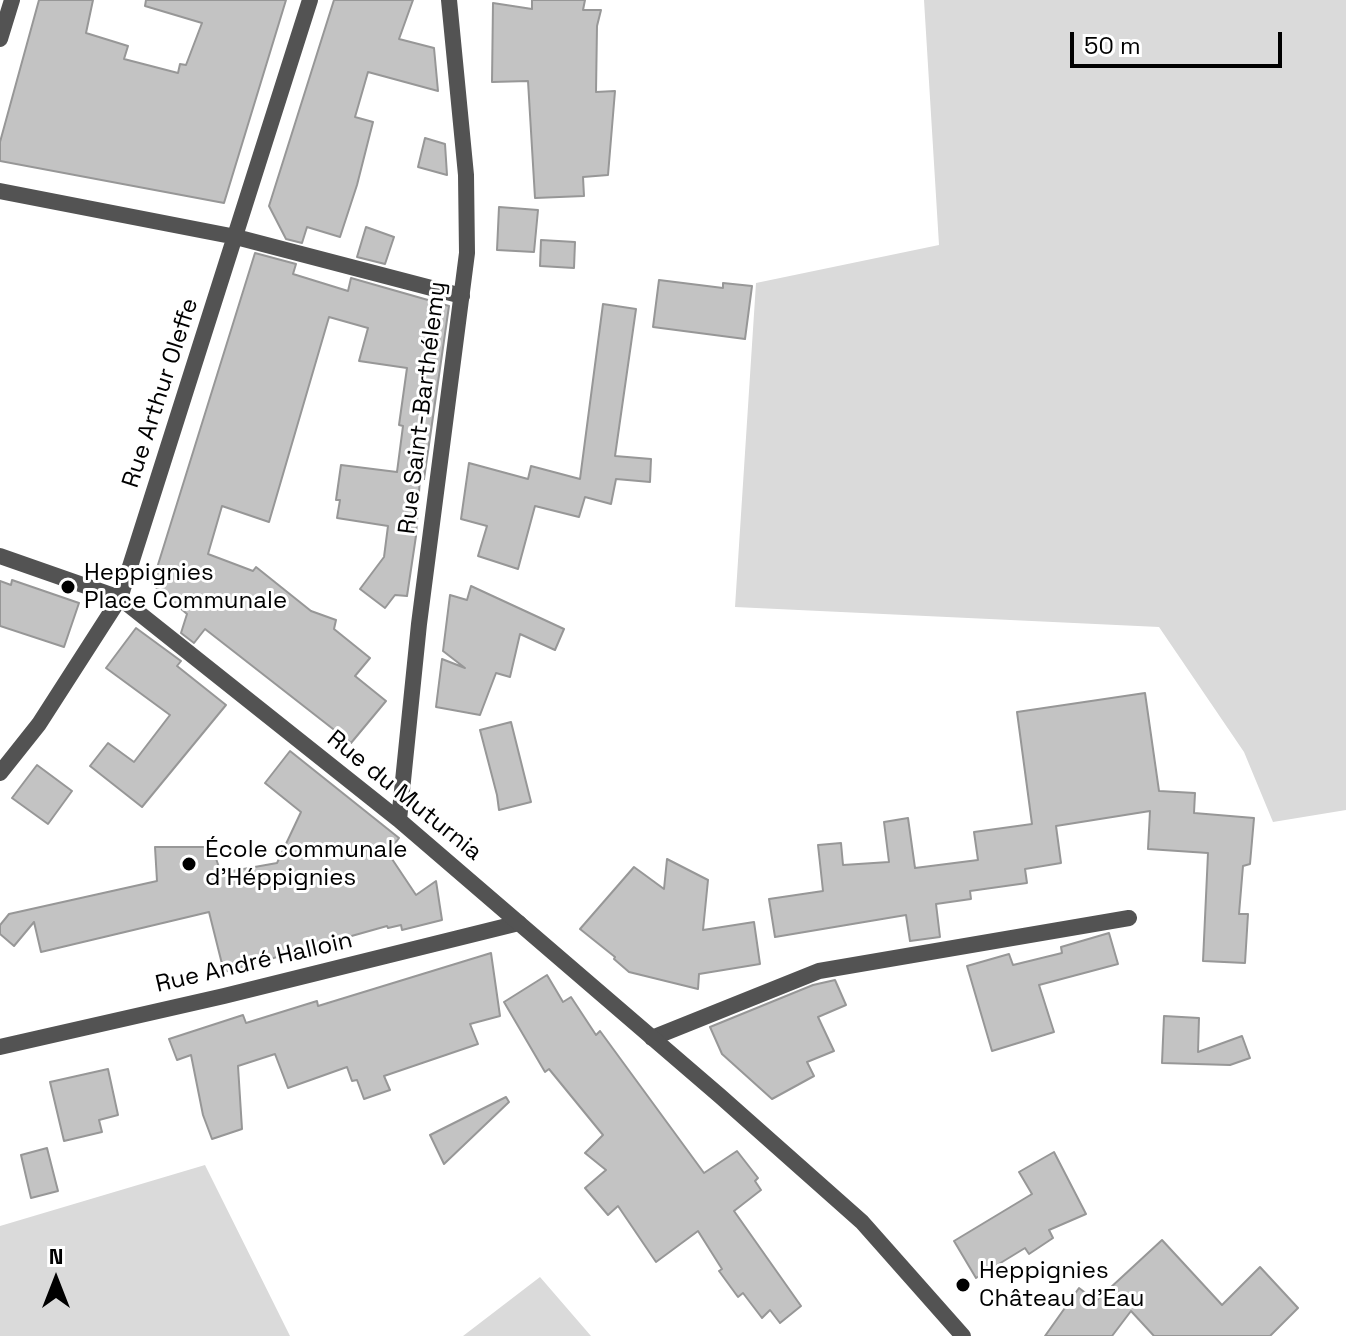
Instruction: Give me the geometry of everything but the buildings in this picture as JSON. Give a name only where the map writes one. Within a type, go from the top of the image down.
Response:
[{"type":"street","points":[[0,39],[12,0]]},
{"type":"street","name":"Rue Arthur Oleffe","points":[[0,773],[39,724],[120,598],[310,0]]},
{"type":"street","name":"Rue Saint-Barthélemy","points":[[399,820],[419,624],[467,253],[466,175],[449,0]]},
{"type":"street","points":[[0,191],[236,237],[462,296]]},
{"type":"street","name":"Rue du Muturnia","points":[[0,556],[120,598],[399,820],[862,1222],[963,1336]]},
{"type":"street","points":[[652,1038],[819,971],[1129,918]]},
{"type":"street","name":"Rue André Halloin","points":[[0,1047],[224,996],[519,923]]},
{"type":"shaded area","points":[[924,0],[1346,0],[1346,810],[1273,822],[1244,752],[1159,627],[735,607],[756,283],[939,245]]},
{"type":"shaded area","points":[[205,1165],[290,1336],[0,1336],[0,1226]]},
{"type":"shaded area","points":[[540,1277],[591,1336],[463,1336]]},
{"type":"place","name":"Heppignies Place Communale","points":[[68,587]]},
{"type":"place","name":"École communale d'Héppignies","points":[[189,864]]},
{"type":"place","name":"Heppignies Château d'Eau","points":[[963,1285]]}]
